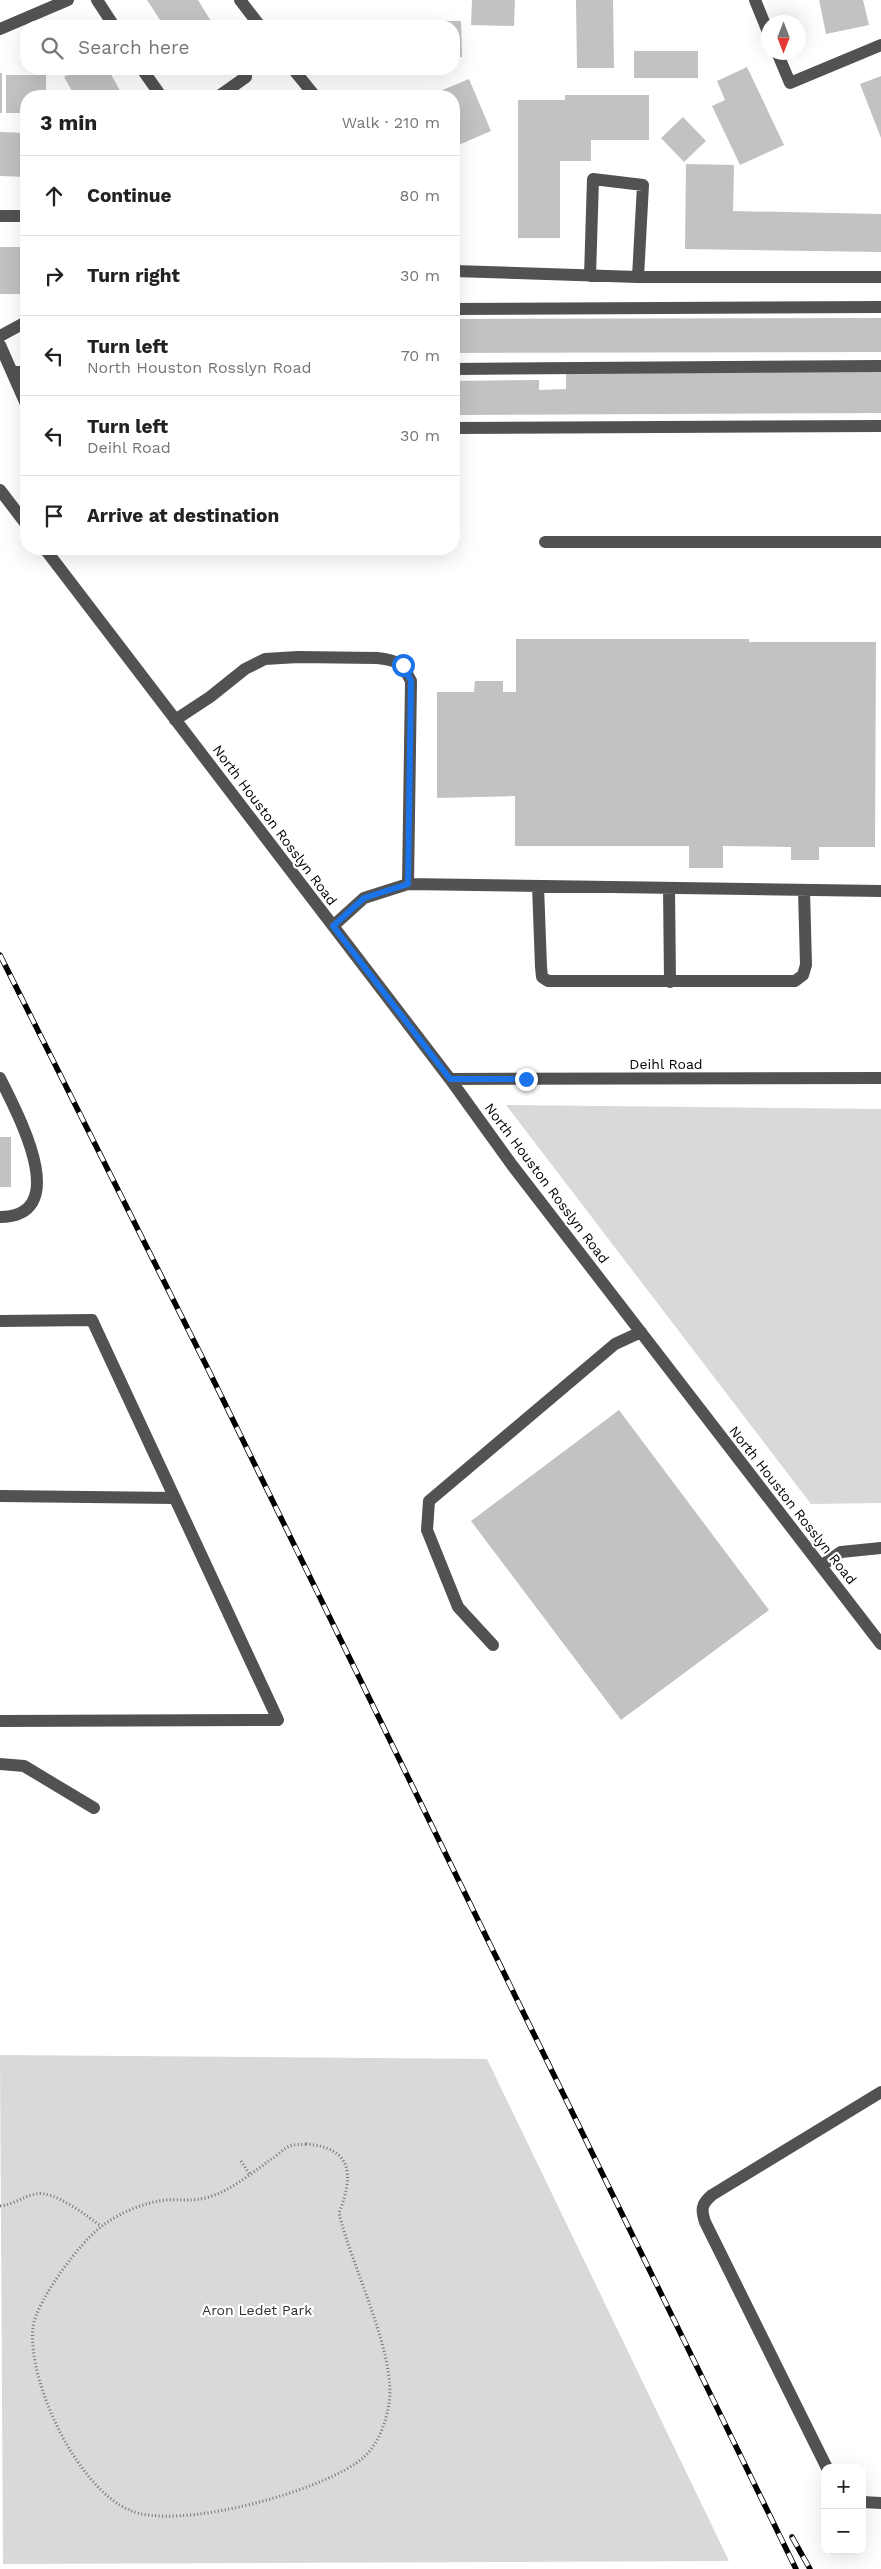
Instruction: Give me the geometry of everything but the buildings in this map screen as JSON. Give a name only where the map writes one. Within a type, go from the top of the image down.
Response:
[{"type":"street","points":[[21,20],[68,0]]},
{"type":"street","points":[[97,0],[110,20]]},
{"type":"street","points":[[240,0],[255,20]]},
{"type":"street","points":[[756,0],[762,15]]},
{"type":"street","points":[[0,29],[20,20]]},
{"type":"street","points":[[780,60],[790,83],[881,45]]},
{"type":"street","points":[[146,75],[156,90]]},
{"type":"street","points":[[298,75],[309,90]]},
{"type":"street","points":[[228,90],[246,77]]},
{"type":"street","points":[[590,276],[593,179],[643,185],[638,277]]},
{"type":"street","points":[[0,216],[20,216]]},
{"type":"street","points":[[460,271],[638,277],[881,277]]},
{"type":"street","points":[[460,309],[881,307]]},
{"type":"street","points":[[0,336],[20,325]]},
{"type":"street","points":[[0,345],[20,390]]},
{"type":"street","points":[[460,369],[881,366]]},
{"type":"street","points":[[12,372],[20,372]]},
{"type":"street","points":[[460,428],[881,426]]},
{"type":"street","points":[[0,490],[20,516]]},
{"type":"street","points":[[545,542],[881,542]]},
{"type":"street","name":"North Houston Rosslyn Road","points":[[50,555],[450,1079],[512,1165],[881,1644]]},
{"type":"street","points":[[176,720],[210,698],[245,669],[266,659],[298,657],[377,658],[390,659],[403,665],[411,681],[408,884]]},
{"type":"street","points":[[333,926],[364,898],[408,884],[881,891]]},
{"type":"street","points":[[538,886],[542,977],[548,981],[795,981],[803,975],[806,965],[804,890]]},
{"type":"street","points":[[669,888],[670,982]]},
{"type":"street","points":[[0,1078],[30,1147],[39,1181],[37,1198],[25,1212],[12,1217],[0,1217]]},
{"type":"street","name":"Deihl Road","points":[[450,1079],[881,1078]]},
{"type":"street","points":[[0,1321],[92,1320],[278,1720],[0,1721]]},
{"type":"street","points":[[492,1645],[458,1607],[427,1530],[429,1501],[615,1344],[641,1332]]},
{"type":"street","points":[[0,1496],[176,1498]]},
{"type":"street","points":[[821,1566],[841,1552],[881,1548]]},
{"type":"street","points":[[0,1764],[24,1766],[94,1808]]},
{"type":"street","points":[[825,2464],[705,2222],[701,2210],[705,2201],[712,2195],[881,2092]]},
{"type":"street","points":[[866,2502],[881,2503]]},
{"type":"path","points":[[306,2144],[324,2146],[337,2152],[345,2161],[347,2186],[338,2213],[384,2352],[390,2383],[389,2404],[377,2443],[364,2457],[338,2474],[286,2494],[229,2509],[167,2516],[145,2515],[130,2511],[115,2503],[94,2483],[75,2457],[40,2384],[33,2350],[33,2326],[40,2304],[64,2267],[101,2226],[154,2202],[170,2200],[192,2201],[211,2197],[250,2175],[290,2146],[306,2144]]},
{"type":"path","points":[[241,2161],[250,2175]]},
{"type":"path","points":[[0,2206],[14,2204],[36,2194],[45,2194],[78,2210],[101,2226]]},
{"type":"green space","points":[[506,1105],[881,1109],[881,1503],[811,1504]]},
{"type":"green space","name":"Aron Ledet Park","points":[[0,2055],[487,2059],[729,2561],[3,2564]]},
{"type":"railway","points":[[0,955],[208,1369],[796,2569]]},
{"type":"railway","points":[[792,2537],[810,2569]]},
{"type":"route","points":[[403,665],[411,681],[408,884],[364,898],[333,926],[450,1079],[526,1079]]}]
